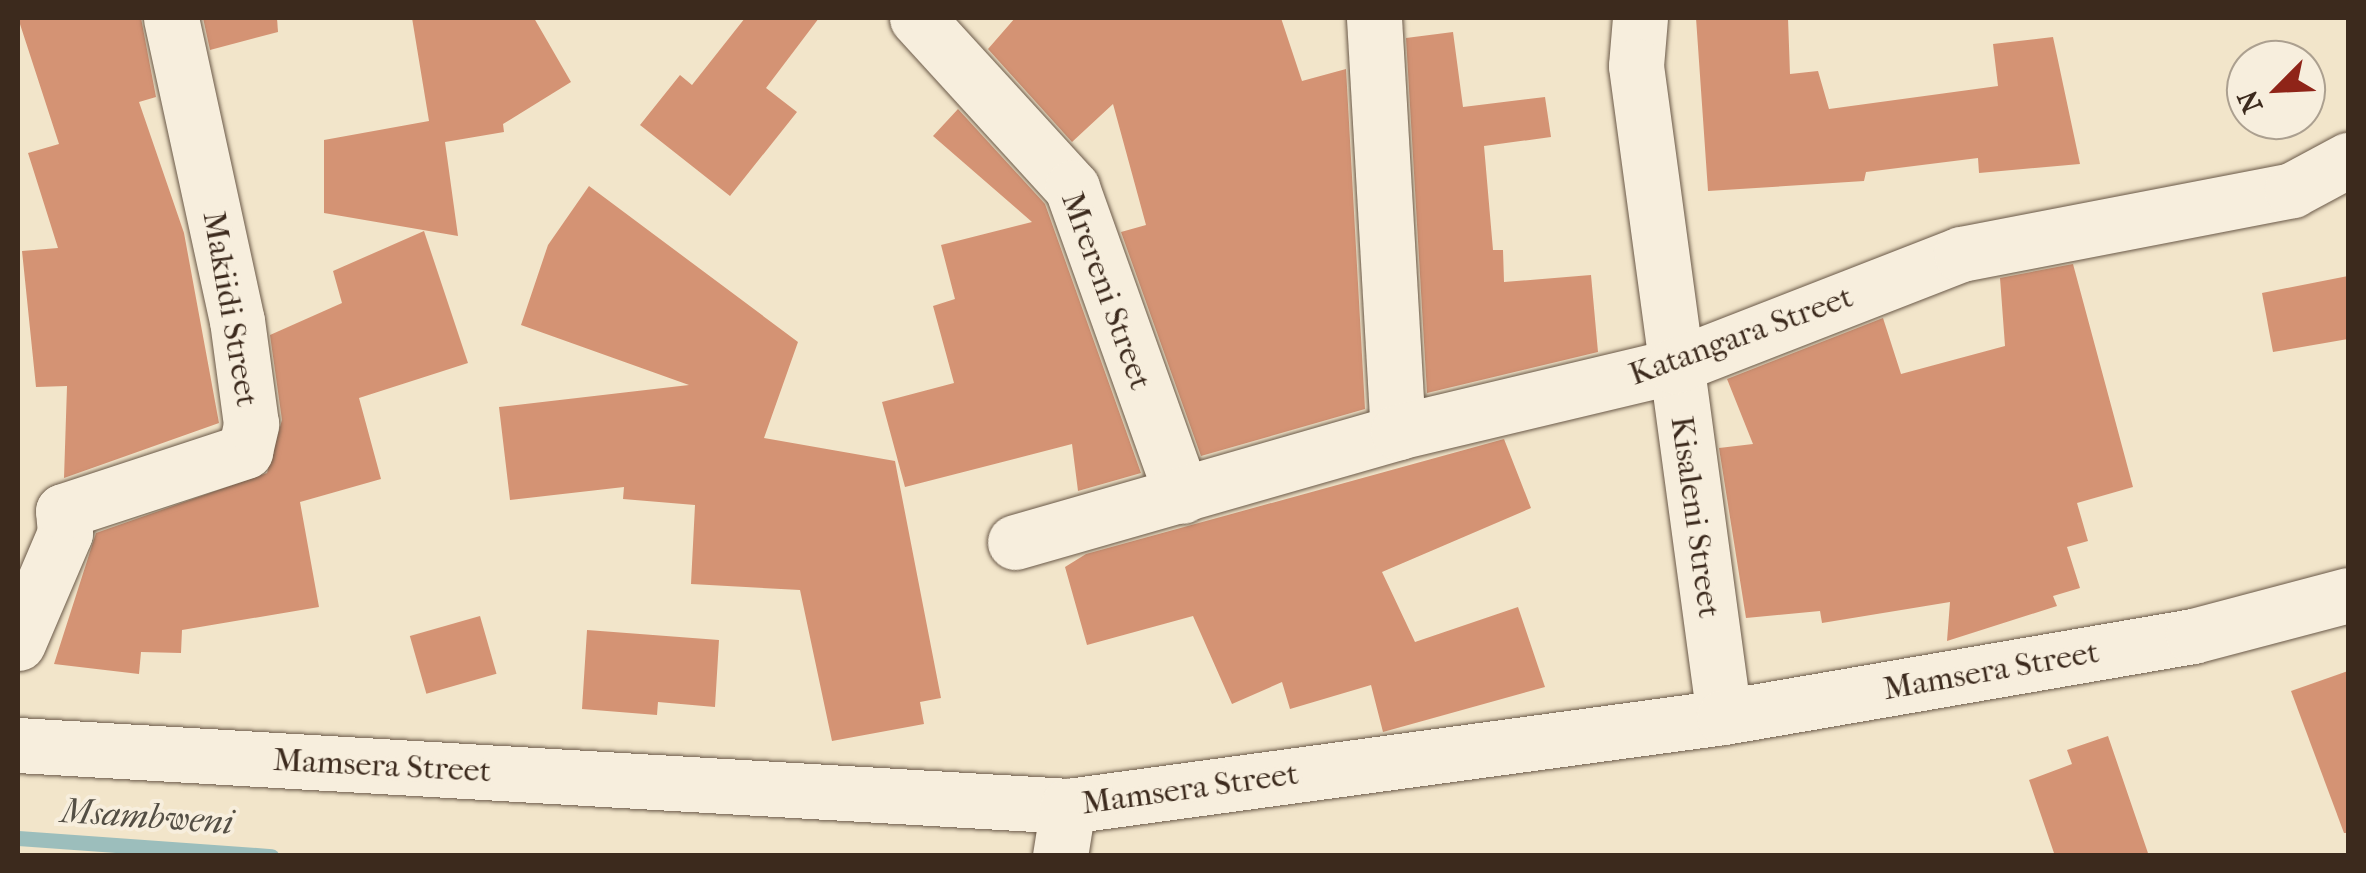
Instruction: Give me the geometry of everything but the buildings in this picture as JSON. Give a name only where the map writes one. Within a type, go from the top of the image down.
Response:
[{"type":"street","name":"Makiidi Street","points":[[18,643],[64,533],[63,512],[244,451],[251,424],[237,321],[171,18]]},
{"type":"street","name":"Mrereni Street","points":[[917,18],[1072,188],[1182,496]]},
{"type":"street","points":[[1374,18],[1398,432]]},
{"type":"street","name":"Kisaleni Street","points":[[1640,18],[1636,66],[1724,718]]},
{"type":"street","name":"Katangara Street","points":[[1015,542],[1398,432],[1674,366],[1961,254],[2292,190],[2348,160]]},
{"type":"street","name":"Mamsera Street","points":[[18,744],[1064,831],[2194,636],[2348,595]]},
{"type":"waterway","name":"Msambweni","points":[[18,838],[271,856]]}]
